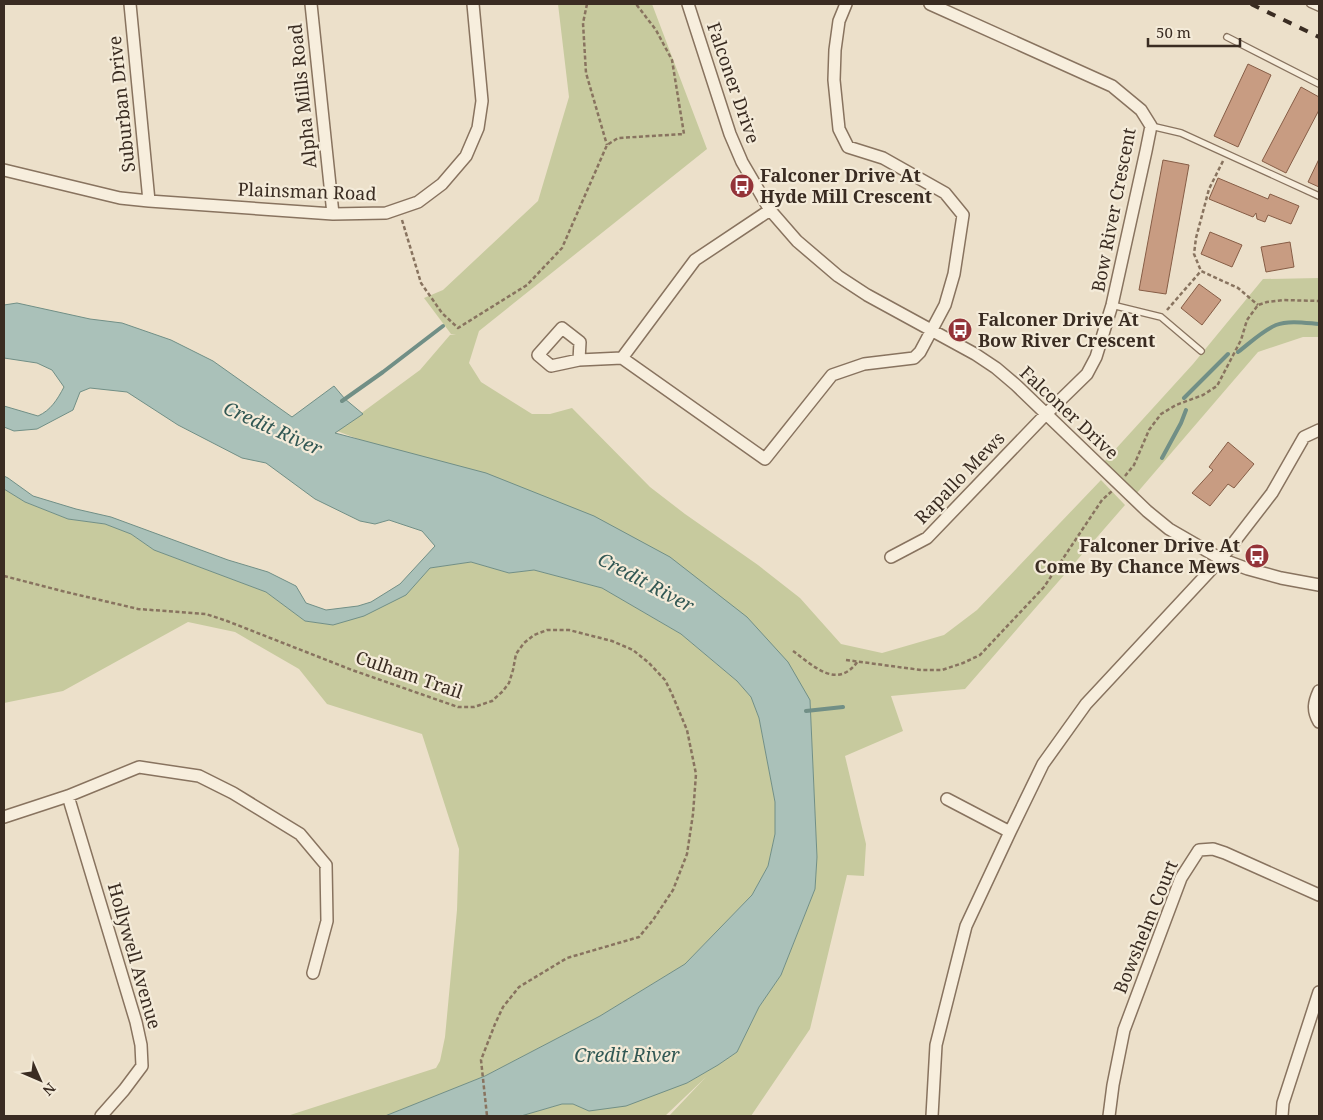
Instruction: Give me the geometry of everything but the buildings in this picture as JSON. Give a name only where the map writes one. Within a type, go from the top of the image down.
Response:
[{"type":"street","name":"Suburban Drive","points":[[130,4],[149,201]]},
{"type":"street","name":"Alpha Mills Road","points":[[311,4],[333,214]]},
{"type":"street","name":"Plainsman Road","points":[[4,170],[120,198],[149,201],[333,214],[386,213],[418,202],[442,184],[466,156],[478,128],[482,101],[473,4]]},
{"type":"street","name":"Falconer Drive","points":[[688,4],[730,134],[746,169],[770,210],[797,241],[838,276],[867,295],[996,368],[1147,511],[1169,529],[1221,559],[1281,578],[1319,585]]},
{"type":"street","points":[[578,360],[622,358],[765,458],[832,375],[864,364],[914,358],[920,352],[945,305],[954,274],[963,215],[945,193],[883,158],[848,147],[839,129],[834,80],[835,50],[839,21],[846,4]]},
{"type":"street","name":"Bow River Crescent","points":[[930,4],[1112,86],[1141,110],[1150,126],[1112,305],[1096,357],[1087,374],[1046,414]]},
{"type":"street","points":[[622,358],[695,260],[770,210]]},
{"type":"street","name":"Rapallo Mews","points":[[891,557],[927,538],[1046,414]]},
{"type":"street","points":[[932,1116],[936,1045],[966,926],[1043,764],[1086,704],[1221,559],[1272,493],[1304,437],[1319,430]]},
{"type":"street","points":[[1319,691],[1314,707],[1319,722]]},
{"type":"street","points":[[4,817],[68,796],[138,767],[199,776],[233,793],[300,834],[326,865],[327,921],[313,973]]},
{"type":"street","name":"Hollywell Avenue","points":[[68,796],[134,1013],[141,1045],[142,1066],[102,1116]]},
{"type":"street","points":[[947,799],[1010,832]]},
{"type":"street","name":"Bowshelm Court","points":[[1109,1116],[1112,1085],[1124,1030],[1182,878],[1199,850],[1214,849],[1225,853],[1319,895]]},
{"type":"street","points":[[1282,1116],[1283,1103],[1319,992]]},
{"type":"lane","points":[[1310,4],[1319,8]]},
{"type":"lane","points":[[1227,38],[1319,84]]},
{"type":"lane","points":[[1150,126],[1181,132],[1319,196]]},
{"type":"lane","points":[[1112,305],[1161,317],[1202,351]]},
{"type":"path","points":[[587,4],[583,23],[586,73],[607,145]]},
{"type":"path","points":[[398,209],[421,283],[442,313],[458,328],[527,285],[562,248],[607,145],[618,138],[684,134],[672,60],[656,30],[636,4]]},
{"type":"path","points":[[1227,154],[1209,189],[1196,238],[1194,254],[1201,271],[1238,288],[1258,305]]},
{"type":"path","points":[[1161,317],[1201,271]]},
{"type":"path","points":[[846,660],[921,670],[942,670],[963,664],[980,655],[1044,587],[1102,500],[1134,465],[1149,430],[1161,414],[1176,405],[1204,395],[1217,386],[1241,340],[1247,320],[1258,305],[1283,300],[1319,301]]},
{"type":"path","name":"Culham Trail","points":[[4,576],[138,608],[206,614],[352,670],[458,707],[474,708],[492,701],[509,683],[516,654],[524,643],[534,635],[547,630],[569,630],[612,641],[633,650],[649,663],[664,680],[672,694],[687,730],[696,774],[687,854],[673,890],[639,937],[567,958],[520,987],[503,1007],[494,1024],[481,1060],[487,1116]]},
{"type":"path","points":[[793,650],[825,673],[834,676],[844,674],[852,669],[858,661]]},
{"type":"green space","points":[[558,4],[652,4],[707,149],[479,331],[469,363],[481,382],[532,414],[550,414],[572,408],[650,487],[758,565],[800,598],[841,644],[882,653],[944,635],[977,610],[1101,480],[1125,505],[965,689],[891,696],[903,731],[845,756],[866,844],[864,876],[847,875],[810,1029],[751,1116],[669,1116],[706,1077],[665,1116],[521,1116],[562,1104],[573,1104],[589,1111],[687,1083],[737,1052],[759,1007],[781,975],[815,889],[817,857],[810,700],[366,442],[337,431],[420,370],[450,335],[456,334],[451,334],[424,298],[443,290],[538,201],[569,97]]},
{"type":"green space","points":[[1319,278],[1319,337],[1303,337],[1258,352],[1136,494],[1102,464],[1193,364],[1263,279]]},
{"type":"green space","points":[[4,489],[25,502],[68,519],[105,524],[131,534],[154,550],[266,592],[305,621],[333,625],[405,595],[430,568],[471,562],[509,573],[534,570],[602,588],[681,634],[737,681],[751,697],[759,718],[775,802],[775,834],[768,866],[752,895],[685,964],[600,1016],[485,1076],[385,1116],[287,1116],[436,1068],[440,1061],[445,1037],[457,910],[459,849],[422,734],[327,704],[299,669],[235,632],[188,622],[63,691],[4,703]]},
{"type":"water","name":"Credit River","points":[[17,303],[90,319],[122,323],[171,340],[213,361],[292,417],[334,386],[345,399],[363,414],[335,433],[486,473],[594,516],[670,557],[747,617],[788,662],[810,700],[817,857],[815,889],[781,975],[759,1007],[737,1052],[687,1083],[626,1106],[589,1111],[573,1104],[562,1104],[521,1116],[385,1116],[485,1076],[600,1016],[685,964],[752,895],[768,866],[775,834],[775,802],[759,718],[751,697],[737,681],[681,634],[602,588],[534,570],[509,573],[471,562],[430,568],[406,595],[364,616],[333,625],[305,621],[266,592],[154,550],[131,534],[105,524],[68,519],[25,502],[4,489],[4,476],[33,496],[111,517],[228,560],[268,572],[296,586],[306,603],[326,610],[358,606],[371,602],[400,584],[435,546],[422,531],[389,520],[375,524],[360,521],[315,499],[266,463],[242,458],[178,425],[127,392],[90,388],[80,392],[73,410],[37,429],[14,431],[4,427],[4,406],[38,416],[47,411],[64,387],[52,370],[37,363],[4,358],[4,305]]},
{"type":"waterway","points":[[1238,352],[1261,334],[1281,323],[1319,324]]},
{"type":"waterway","points":[[342,401],[443,326]]},
{"type":"waterway","points":[[1184,398],[1228,354]]},
{"type":"waterway","points":[[1162,458],[1186,410]]},
{"type":"waterway","points":[[806,711],[843,707]]},
{"type":"railway","points":[[1251,4],[1319,37]]},
{"type":"place","name":"Falconer Drive At Hyde Mill Crescent","points":[[742,186]]},
{"type":"place","name":"Falconer Drive At Bow River Crescent","points":[[960,330]]},
{"type":"place","name":"Falconer Drive At Come By Chance Mews","points":[[1257,556]]}]
